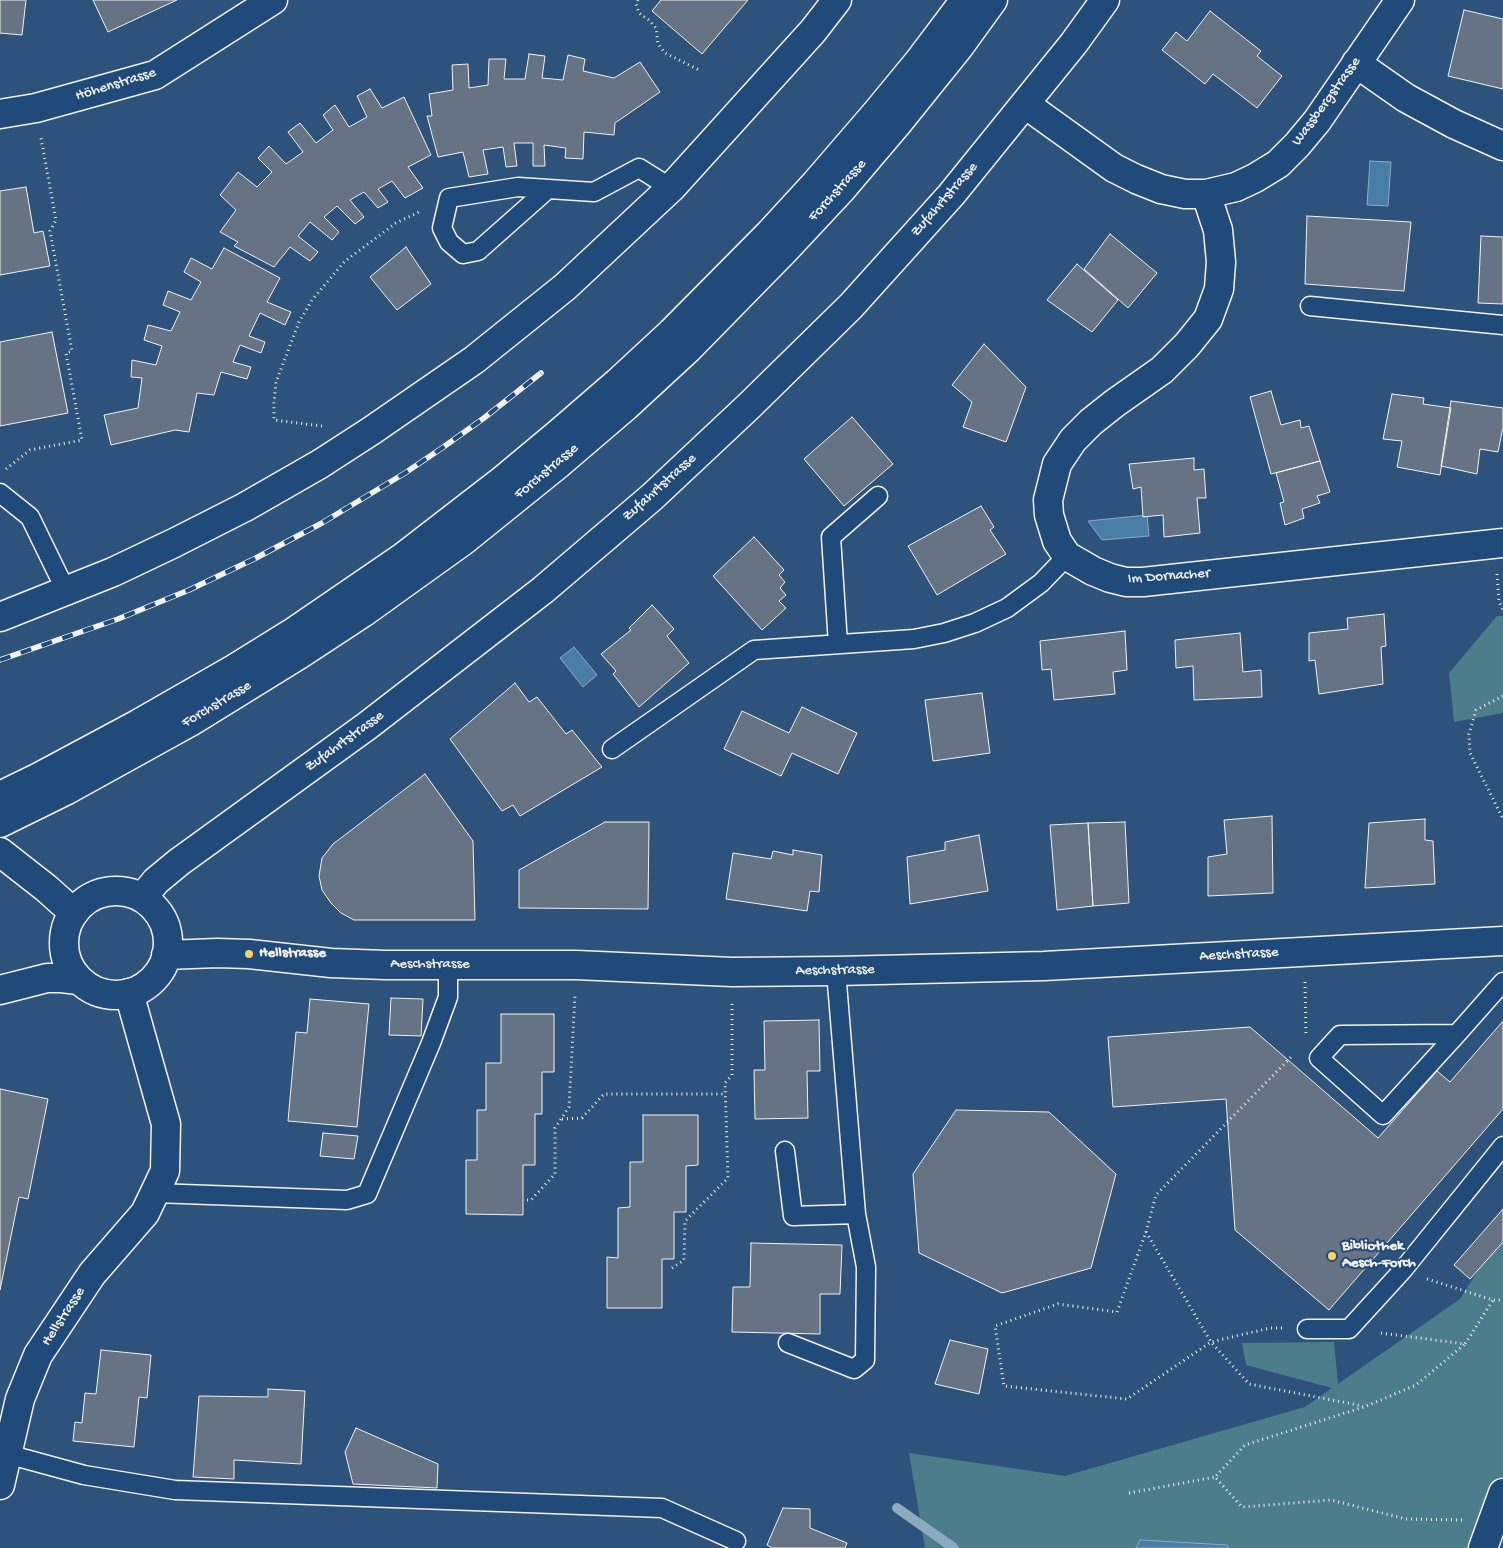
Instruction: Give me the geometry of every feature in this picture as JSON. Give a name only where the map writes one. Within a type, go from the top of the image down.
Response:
[{"type":"main road","name":"Höhenstrasse","points":[[0,114],[36,108],[155,75],[273,0]]},
{"type":"main road","points":[[0,617],[66,591],[174,543],[244,507],[320,464],[371,432],[474,360],[565,287],[672,188],[813,31],[837,0]]},
{"type":"main road","name":"Forchstrasse","points":[[0,796],[40,777],[234,669],[307,623],[403,557],[504,479],[618,382],[672,332],[770,233],[877,112],[919,61],[965,0]]},
{"type":"main road","name":"Forchstrasse","points":[[0,823],[68,790],[190,722],[308,649],[463,541],[556,466],[689,348],[784,251],[841,190],[897,124],[959,47],[993,0]]},
{"type":"main road","name":"Zufahrtstrasse","points":[[142,898],[156,881],[179,862],[367,726],[543,590],[652,497],[749,406],[850,306],[951,195],[1074,43],[1105,0]]},
{"type":"main road","name":"Wassbergstrasse","points":[[1025,104],[1114,168],[1136,179],[1160,188],[1185,194],[1206,194],[1236,187],[1278,164],[1297,145],[1317,121],[1400,0]]},
{"type":"main road","points":[[1356,63],[1406,98],[1454,124],[1503,146]]},
{"type":"main road","points":[[1067,556],[1055,535],[1049,515],[1048,500],[1057,464],[1073,440],[1091,422],[1162,370],[1187,345],[1208,319],[1218,289],[1220,262],[1218,230],[1206,194]]},
{"type":"main road","name":"Im Dornacher","points":[[1067,556],[1093,571],[1110,578],[1126,582],[1143,582],[1503,543]]},
{"type":"main road","points":[[0,852],[74,913]]},
{"type":"main road","points":[[106,892],[130,893],[142,898],[153,906],[161,917],[166,929],[168,942],[166,955],[157,975],[139,989],[129,993],[107,994],[87,987],[79,980],[68,962],[65,952],[65,932],[74,913],[82,903],[93,896],[106,892]]},
{"type":"main road","name":"Aeschstrasse","points":[[166,955],[241,954],[331,963],[448,965],[576,964],[732,972],[836,971],[1044,966],[1503,941]]},
{"type":"main road","points":[[0,990],[47,978],[79,980]]},
{"type":"main road","name":"Hellstrasse","points":[[0,1484],[20,1399],[38,1355],[92,1274],[145,1213],[165,1171],[166,1124],[129,993]]},
{"type":"main road","points":[[1483,1548],[1503,1493]]},
{"type":"lane","points":[[548,189],[478,251],[463,254],[448,242],[442,228],[449,198],[518,187],[594,192],[639,168],[672,188]]},
{"type":"lane","points":[[1310,306],[1503,325]]},
{"type":"lane","points":[[0,493],[26,521],[66,591]]},
{"type":"lane","points":[[838,644],[831,537],[878,496]]},
{"type":"lane","points":[[612,749],[754,650],[914,639],[944,633],[975,623],[1007,608],[1041,583],[1067,556]]},
{"type":"lane","points":[[155,1193],[347,1200],[367,1194],[431,1043],[448,997],[448,965]]},
{"type":"lane","points":[[788,1342],[854,1369],[865,1360],[866,1267],[856,1214],[836,971]]},
{"type":"lane","points":[[1457,1034],[1340,1035],[1320,1058],[1383,1115],[1457,1034],[1503,982]]},
{"type":"lane","points":[[1307,1329],[1349,1329],[1402,1271],[1503,1146]]},
{"type":"lane","points":[[785,1151],[793,1216],[856,1214]]},
{"type":"lane","points":[[7,1454],[84,1475],[175,1490],[662,1508],[736,1542]]},
{"type":"path","points":[[638,0],[636,4],[639,14],[650,21],[656,28],[658,44],[665,53],[699,70]]},
{"type":"path","points":[[0,474],[30,450],[82,440],[66,352],[72,351],[50,231],[56,220],[36,108]]},
{"type":"path","points":[[323,426],[274,420],[276,382],[299,322],[312,300],[345,261],[396,223],[449,198]]},
{"type":"path","points":[[1496,573],[1499,602],[1503,610]]},
{"type":"path","points":[[1503,696],[1476,710],[1468,734],[1470,753],[1503,819]]},
{"type":"path","points":[[527,1200],[531,1200],[555,1174],[555,1128],[569,1107],[576,964]]},
{"type":"path","points":[[672,1268],[684,1260],[685,1221],[728,1178],[725,1082],[732,1075],[732,972]]},
{"type":"path","points":[[1305,974],[1306,1042]]},
{"type":"path","points":[[1299,1048],[1156,1195],[1146,1232],[1117,1312],[1058,1304],[995,1326],[1004,1386],[1127,1399],[1211,1342],[1270,1328],[1307,1329]]},
{"type":"path","points":[[561,1119],[582,1118],[604,1094],[725,1094]]},
{"type":"path","points":[[1146,1232],[1211,1342],[1249,1384],[1364,1406]]},
{"type":"path","points":[[1402,1271],[1492,1300],[1503,1300]]},
{"type":"path","points":[[1128,1493],[1215,1476],[1245,1445],[1364,1406],[1416,1386],[1465,1344],[1492,1300]]},
{"type":"path","points":[[1349,1329],[1465,1344]]},
{"type":"path","points":[[1215,1476],[1242,1507],[1330,1500],[1406,1519],[1493,1521]]},
{"type":"green space","points":[[1497,616],[1503,616],[1503,713],[1454,722],[1449,673]]},
{"type":"green space","points":[[1503,1231],[1503,1479],[1478,1548],[925,1548],[909,1453],[1065,1476],[1305,1407],[1332,1388],[1246,1365],[1242,1343],[1334,1342],[1338,1384],[1460,1299]]},
{"type":"water","points":[[1370,161],[1391,162],[1388,206],[1367,205]]},
{"type":"water","points":[[1147,515],[1149,536],[1102,540],[1088,521]]},
{"type":"water","points":[[574,647],[597,675],[583,687],[560,658]]},
{"type":"water","points":[[1140,1540],[1227,1545],[1228,1548],[1136,1548]]},
{"type":"building","points":[[0,0],[26,0],[22,35],[0,33]]},
{"type":"building","points":[[93,0],[177,0],[108,32]]},
{"type":"building","points":[[661,0],[748,0],[702,54],[652,11]]},
{"type":"building","points":[[1464,10],[1503,19],[1503,89],[1448,76]]},
{"type":"building","points":[[1210,11],[1261,51],[1257,56],[1282,76],[1257,108],[1213,74],[1205,84],[1162,50],[1176,32],[1187,41]]},
{"type":"building","points":[[529,54],[545,56],[542,78],[563,80],[568,55],[585,59],[583,71],[614,78],[640,62],[660,92],[615,123],[614,135],[584,132],[583,159],[565,158],[566,148],[544,145],[545,166],[533,166],[533,143],[514,143],[517,166],[506,167],[503,147],[483,150],[488,174],[469,177],[463,152],[438,157],[427,116],[432,116],[429,94],[453,90],[452,65],[468,64],[469,88],[488,85],[489,59],[506,59],[504,79],[525,79]]},
{"type":"building","points":[[370,89],[382,108],[404,97],[431,155],[408,167],[423,188],[405,198],[392,181],[378,189],[388,202],[378,208],[364,192],[350,200],[364,217],[355,224],[337,206],[324,217],[339,232],[332,240],[310,222],[298,236],[318,252],[310,261],[290,247],[274,267],[234,246],[238,242],[220,232],[236,210],[220,195],[238,172],[257,187],[272,172],[258,158],[269,146],[286,164],[303,152],[288,132],[300,123],[316,143],[333,130],[323,115],[335,105],[349,127],[367,117],[357,96]]},
{"type":"building","points":[[26,187],[34,233],[43,231],[50,266],[0,275],[0,191]]},
{"type":"building","points":[[1307,216],[1411,222],[1404,291],[1305,284]]},
{"type":"building","points":[[1110,234],[1157,273],[1128,308],[1084,269]]},
{"type":"building","points":[[1481,236],[1503,237],[1503,304],[1478,303]]},
{"type":"building","points":[[406,247],[431,284],[397,310],[370,277]]},
{"type":"building","points":[[224,248],[280,278],[267,302],[291,312],[285,325],[260,313],[249,336],[265,342],[261,353],[240,345],[233,362],[251,367],[247,379],[221,372],[214,395],[197,393],[189,432],[175,430],[111,445],[104,415],[138,408],[142,378],[131,377],[132,360],[156,365],[162,346],[144,340],[148,325],[171,331],[180,312],[163,305],[168,291],[191,300],[201,282],[184,272],[191,258],[212,269]]},
{"type":"building","points":[[1077,264],[1118,300],[1092,332],[1047,300]]},
{"type":"building","points":[[52,332],[68,413],[0,426],[0,342]]},
{"type":"building","points":[[984,344],[1026,387],[1006,442],[963,427],[972,402],[952,385]]},
{"type":"building","points":[[1271,391],[1281,425],[1300,420],[1301,428],[1309,426],[1320,461],[1271,474],[1250,397]]},
{"type":"building","points":[[1392,394],[1424,398],[1423,404],[1451,408],[1440,475],[1397,467],[1402,441],[1383,439]]},
{"type":"building","points":[[1451,401],[1503,408],[1503,427],[1498,452],[1480,449],[1477,474],[1441,466]]},
{"type":"building","points":[[852,417],[893,464],[844,506],[804,459]]},
{"type":"building","points":[[1194,458],[1194,470],[1204,469],[1206,498],[1197,498],[1200,533],[1164,537],[1163,515],[1143,517],[1141,487],[1133,489],[1129,464]]},
{"type":"building","points":[[1320,461],[1330,492],[1317,496],[1320,503],[1302,509],[1304,518],[1285,525],[1280,503],[1284,502],[1276,473]]},
{"type":"building","points":[[981,506],[994,527],[990,530],[1006,554],[937,595],[908,546]]},
{"type":"building","points":[[754,537],[784,570],[779,575],[785,582],[780,588],[786,595],[779,601],[786,608],[762,630],[713,576]]},
{"type":"building","points":[[652,605],[674,629],[667,636],[689,663],[639,707],[613,674],[616,671],[601,654],[631,630],[629,628]]},
{"type":"building","points":[[1384,614],[1386,646],[1381,647],[1383,684],[1319,694],[1315,660],[1309,661],[1309,633],[1348,629],[1347,618]]},
{"type":"building","points":[[1125,631],[1127,670],[1113,672],[1115,694],[1054,700],[1051,669],[1042,670],[1040,641]]},
{"type":"building","points":[[1240,633],[1243,672],[1261,670],[1262,697],[1194,700],[1193,666],[1176,668],[1175,640]]},
{"type":"building","points":[[515,683],[529,702],[537,697],[566,734],[572,730],[602,767],[520,816],[513,805],[502,811],[450,739]]},
{"type":"building","points":[[982,693],[990,753],[933,761],[925,700]]},
{"type":"building","points":[[802,707],[857,733],[838,774],[792,753],[781,776],[724,749],[742,711],[789,733]]},
{"type":"building","points":[[425,774],[473,841],[475,920],[354,920],[341,913],[322,890],[319,876],[322,858],[333,844]]},
{"type":"building","points":[[1272,816],[1273,893],[1208,896],[1208,857],[1227,854],[1224,820]]},
{"type":"building","points":[[1425,819],[1425,840],[1433,841],[1435,884],[1365,888],[1369,823]]},
{"type":"building","points":[[605,822],[649,822],[648,909],[519,908],[519,870]]},
{"type":"building","points":[[1125,822],[1129,903],[1093,906],[1088,823]]},
{"type":"building","points":[[1088,823],[1093,906],[1057,910],[1050,825]]},
{"type":"building","points":[[979,835],[988,891],[910,904],[907,857],[945,850],[945,842]]},
{"type":"building","points":[[793,850],[822,855],[819,892],[810,891],[807,911],[726,899],[733,853],[771,859],[773,851],[793,855]]},
{"type":"building","points":[[391,998],[423,999],[421,1036],[389,1035]]},
{"type":"building","points":[[310,999],[369,1004],[357,1127],[288,1121],[296,1032],[307,1033]]},
{"type":"building","points":[[501,1014],[554,1014],[554,1072],[542,1072],[542,1114],[535,1114],[535,1165],[523,1165],[523,1215],[466,1214],[466,1160],[477,1160],[477,1110],[486,1110],[486,1063],[501,1063]]},
{"type":"building","points":[[819,1020],[820,1071],[807,1071],[808,1118],[755,1119],[754,1070],[765,1070],[764,1021]]},
{"type":"building","points":[[1503,1021],[1503,1109],[1329,1310],[1235,1230],[1226,1099],[1113,1107],[1108,1037],[1250,1027],[1378,1138],[1437,1071],[1450,1082]]},
{"type":"building","points":[[0,1089],[48,1099],[28,1199],[19,1197],[0,1290]]},
{"type":"building","points":[[956,1110],[1049,1112],[1116,1174],[1091,1268],[1002,1293],[919,1253],[913,1174]]},
{"type":"building","points":[[643,1115],[698,1115],[698,1165],[686,1166],[686,1212],[674,1212],[674,1259],[662,1259],[662,1308],[607,1308],[607,1257],[618,1258],[618,1208],[630,1207],[630,1162],[643,1162]]},
{"type":"building","points":[[323,1133],[358,1136],[354,1159],[320,1156]]},
{"type":"building","points":[[1503,1209],[1503,1242],[1470,1279],[1454,1265]]},
{"type":"building","points":[[751,1243],[842,1245],[840,1294],[820,1294],[820,1334],[732,1332],[733,1287],[750,1287]]},
{"type":"building","points":[[950,1340],[988,1349],[979,1394],[935,1384]]},
{"type":"building","points":[[101,1350],[151,1355],[147,1398],[139,1397],[134,1447],[73,1441],[75,1422],[82,1423],[85,1393],[96,1394]]},
{"type":"building","points":[[268,1389],[305,1391],[301,1464],[234,1460],[234,1479],[193,1477],[199,1396],[268,1397]]},
{"type":"building","points":[[356,1428],[438,1464],[437,1488],[353,1484],[345,1452]]},
{"type":"building","points":[[783,1508],[810,1509],[810,1528],[847,1543],[845,1548],[772,1548],[767,1545]]},
{"type":"waterway","points":[[897,1508],[954,1548]]},
{"type":"railway","points":[[0,660],[118,619],[189,590],[256,558],[322,523],[405,473],[442,448],[541,373]]},
{"type":"place","name":"Hellstrasse","points":[[249,954]]},
{"type":"place","name":"Bibliothek Aesch-Forch","points":[[1332,1256]]}]
